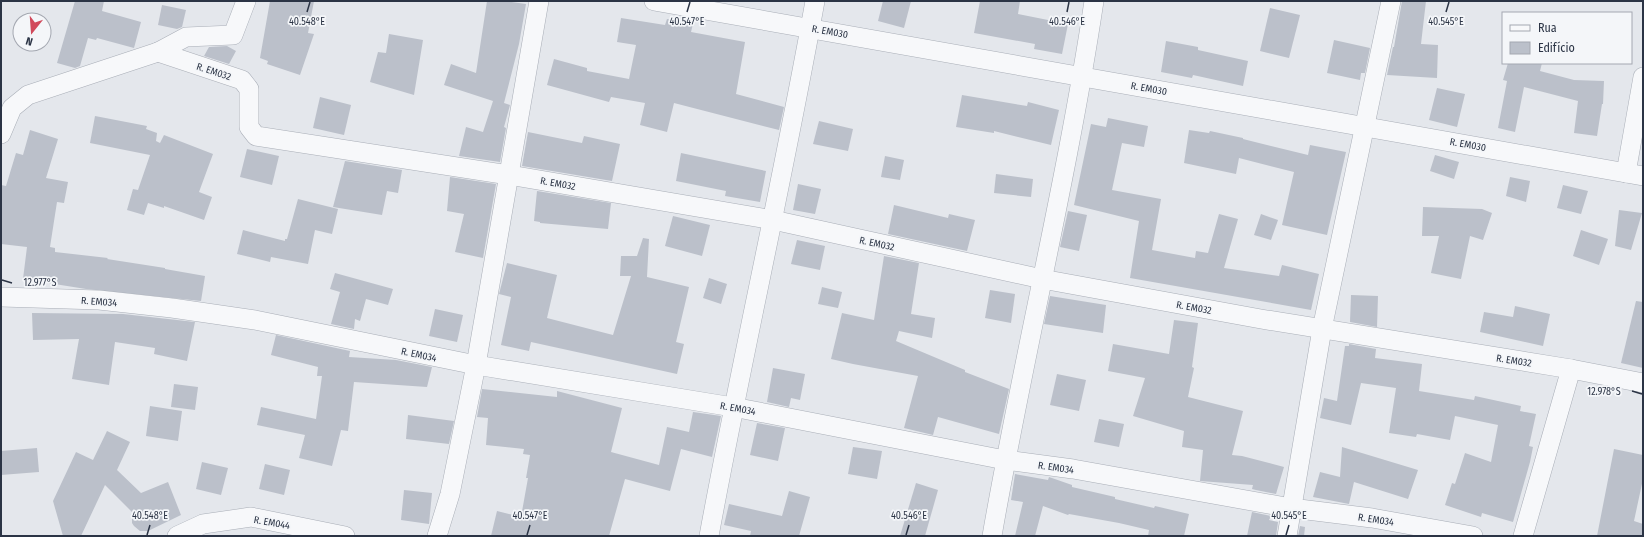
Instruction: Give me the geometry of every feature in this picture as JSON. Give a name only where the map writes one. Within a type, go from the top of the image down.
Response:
[{"type":"street","points":[[1,134],[12,108],[28,95],[158,52],[186,37],[233,34],[246,1]]},
{"type":"street","points":[[437,536],[450,494],[476,365],[539,1]]},
{"type":"street","name":"R. EM030","points":[[654,1],[810,27],[1082,77],[1635,174]]},
{"type":"street","points":[[709,536],[733,407],[773,220],[814,1]]},
{"type":"street","points":[[992,536],[1005,460],[1082,77],[1094,1]]},
{"type":"street","points":[[1287,536],[1322,329],[1391,1]]},
{"type":"street","name":"R. EM032","points":[[158,52],[242,80],[249,89],[249,127],[256,136],[510,175],[773,220],[1042,279],[1322,329],[1571,369],[1643,383]]},
{"type":"street","points":[[1635,174],[1643,77]]},
{"type":"street","name":"R. EM034","points":[[1,297],[99,300],[172,308],[255,320],[476,365],[733,407],[1005,460],[1073,469],[1291,508],[1372,518],[1473,536]]},
{"type":"street","points":[[1523,536],[1571,369]]},
{"type":"street","name":"R. EM044","points":[[177,536],[203,524],[251,517],[345,536]]},
{"type":"building","points":[[75,1],[104,1],[102,11],[141,22],[134,48],[97,38],[96,40],[88,38],[80,66],[75,68],[57,63]]},
{"type":"building","points":[[270,1],[314,1],[308,33],[314,34],[300,75],[267,64],[268,61],[260,58]]},
{"type":"building","points":[[487,1],[505,1],[526,4],[519,44],[504,103],[510,105],[504,127],[506,128],[500,162],[459,156],[466,127],[483,132],[493,101],[444,85],[451,64],[476,73]]},
{"type":"building","points":[[883,1],[911,1],[904,28],[878,21]]},
{"type":"building","points":[[980,1],[1020,1],[1018,14],[1068,24],[1062,54],[1034,49],[1035,44],[974,33]]},
{"type":"building","points":[[1402,1],[1426,1],[1421,44],[1438,45],[1437,78],[1387,75],[1394,47]]},
{"type":"building","points":[[162,5],[186,10],[182,27],[177,29],[158,25]]},
{"type":"building","points":[[1270,8],[1300,15],[1289,58],[1260,51]]},
{"type":"building","points":[[621,18],[665,25],[667,19],[693,24],[691,32],[745,42],[736,94],[784,107],[779,130],[674,103],[667,132],[640,125],[645,103],[611,97],[609,102],[547,85],[554,59],[587,68],[587,71],[629,79],[636,45],[617,42]]},
{"type":"building","points":[[389,34],[423,40],[414,95],[370,82],[378,52],[386,53]]},
{"type":"building","points":[[1334,40],[1370,48],[1365,73],[1361,73],[1360,80],[1327,73]]},
{"type":"building","points":[[1166,41],[1198,47],[1198,50],[1248,61],[1243,86],[1193,75],[1192,78],[1161,72]]},
{"type":"building","points":[[227,46],[236,51],[229,64],[204,56],[209,47]]},
{"type":"building","points":[[1508,64],[1542,64],[1540,71],[1574,80],[1604,81],[1603,104],[1597,136],[1574,133],[1578,101],[1524,87],[1515,132],[1498,128],[1507,81],[1503,80]]},
{"type":"building","points":[[1437,88],[1465,94],[1457,127],[1429,120]]},
{"type":"building","points":[[962,95],[1027,106],[1028,102],[1059,110],[1051,145],[994,131],[994,133],[956,127]]},
{"type":"building","points":[[320,97],[351,105],[344,135],[313,128]]},
{"type":"building","points":[[95,116],[147,126],[146,129],[157,133],[156,141],[160,143],[164,135],[213,154],[199,192],[212,197],[204,220],[164,206],[164,208],[148,203],[144,215],[127,210],[133,189],[138,190],[150,155],[90,143]]},
{"type":"building","points":[[1108,118],[1148,126],[1144,147],[1122,143],[1112,190],[1161,199],[1152,250],[1195,258],[1196,251],[1208,253],[1219,214],[1238,219],[1224,268],[1279,276],[1282,265],[1319,274],[1311,310],[1130,278],[1139,221],[1074,205],[1091,124],[1106,127]]},
{"type":"building","points":[[819,121],[853,129],[848,151],[813,144]]},
{"type":"building","points":[[30,130],[58,139],[46,178],[68,182],[64,203],[57,202],[50,247],[55,248],[55,252],[108,258],[107,259],[205,276],[201,301],[86,289],[23,279],[27,247],[1,244],[1,185],[6,186],[16,153],[23,155]]},
{"type":"building","points":[[1189,130],[1209,133],[1210,131],[1308,155],[1310,145],[1346,152],[1327,235],[1282,225],[1294,172],[1239,158],[1236,174],[1184,163]]},
{"type":"building","points":[[528,132],[582,143],[584,136],[620,144],[612,181],[522,166]]},
{"type":"building","points":[[247,149],[279,156],[272,185],[240,177]]},
{"type":"building","points":[[681,153],[766,171],[760,202],[725,196],[726,191],[676,181]]},
{"type":"building","points":[[1435,155],[1459,162],[1454,179],[1430,171]]},
{"type":"building","points":[[885,156],[904,160],[900,180],[881,177]]},
{"type":"building","points":[[345,161],[402,170],[398,193],[387,191],[382,215],[333,207]]},
{"type":"building","points":[[996,174],[1033,179],[1031,197],[994,193]]},
{"type":"building","points":[[450,177],[496,184],[483,258],[455,252],[464,214],[447,211]]},
{"type":"building","points":[[1510,177],[1530,181],[1526,202],[1506,196]]},
{"type":"building","points":[[798,184],[821,189],[815,214],[793,210]]},
{"type":"building","points":[[1563,185],[1588,191],[1581,214],[1557,208]]},
{"type":"building","points":[[537,191],[611,203],[608,229],[540,223],[534,221]]},
{"type":"building","points":[[298,199],[338,209],[332,234],[315,230],[308,264],[271,257],[270,262],[237,254],[243,230],[285,241],[285,239],[287,239]]},
{"type":"building","points":[[894,205],[948,218],[949,214],[975,220],[967,251],[888,234]]},
{"type":"building","points":[[1423,207],[1482,209],[1492,213],[1483,240],[1470,236],[1461,279],[1431,273],[1439,236],[1422,236]]},
{"type":"building","points":[[1619,210],[1642,213],[1631,250],[1615,246]]},
{"type":"building","points":[[1068,211],[1087,215],[1079,251],[1060,247]]},
{"type":"building","points":[[1261,214],[1278,220],[1271,240],[1254,235]]},
{"type":"building","points":[[673,216],[710,225],[702,256],[665,246]]},
{"type":"building","points":[[1581,230],[1608,239],[1599,265],[1573,256]]},
{"type":"building","points":[[643,238],[649,239],[647,277],[689,287],[676,342],[684,344],[677,374],[531,342],[529,351],[501,345],[511,297],[499,294],[507,263],[557,275],[547,318],[613,335],[631,276],[620,276],[621,256],[637,256]]},
{"type":"building","points":[[797,240],[825,246],[820,270],[791,264]]},
{"type":"building","points":[[884,256],[919,263],[911,314],[935,318],[932,338],[899,331],[896,341],[965,370],[965,372],[1009,389],[999,434],[938,417],[933,435],[904,428],[918,376],[831,359],[842,313],[874,320]]},
{"type":"building","points":[[335,273],[393,289],[388,305],[366,299],[360,321],[355,319],[354,329],[331,324],[340,292],[330,289]]},
{"type":"building","points":[[709,278],[727,284],[721,304],[703,298]]},
{"type":"building","points":[[822,287],[842,292],[838,308],[818,304]]},
{"type":"building","points":[[990,290],[1015,294],[1011,323],[985,318]]},
{"type":"building","points":[[1351,295],[1378,296],[1377,327],[1350,322]]},
{"type":"building","points":[[1050,296],[1106,305],[1103,333],[1044,324]]},
{"type":"building","points":[[1636,301],[1643,302],[1643,368],[1621,363]]},
{"type":"building","points":[[1515,306],[1550,314],[1543,346],[1480,332],[1484,312],[1513,317]]},
{"type":"building","points":[[435,309],[463,315],[457,342],[429,336]]},
{"type":"building","points":[[32,313],[123,314],[195,322],[187,361],[154,354],[155,348],[115,342],[109,385],[72,379],[79,339],[33,340]]},
{"type":"building","points":[[1174,320],[1198,323],[1192,367],[1194,368],[1188,397],[1243,411],[1232,455],[1242,456],[1284,467],[1276,494],[1252,489],[1253,485],[1200,481],[1203,450],[1182,447],[1184,431],[1133,416],[1145,378],[1108,371],[1113,344],[1169,354]]},
{"type":"building","points":[[276,335],[350,351],[349,357],[396,360],[432,367],[427,387],[354,382],[348,431],[341,430],[332,466],[299,458],[305,435],[257,425],[261,407],[316,419],[322,376],[317,376],[318,367],[271,355]]},
{"type":"building","points":[[1349,344],[1376,349],[1375,358],[1422,364],[1419,391],[1474,400],[1475,396],[1521,406],[1520,411],[1536,414],[1529,446],[1533,447],[1530,462],[1513,522],[1482,513],[1481,517],[1445,505],[1452,483],[1455,484],[1465,453],[1491,462],[1498,425],[1455,416],[1450,440],[1417,434],[1416,437],[1389,433],[1396,388],[1361,383],[1351,425],[1320,418],[1324,398],[1337,401],[1345,346],[1349,346]]},
{"type":"building","points":[[773,368],[805,374],[800,400],[791,398],[789,407],[767,402]]},
{"type":"building","points":[[1057,374],[1086,380],[1079,411],[1050,405]]},
{"type":"building","points":[[174,384],[198,387],[195,410],[171,407]]},
{"type":"building","points":[[482,389],[557,397],[557,391],[622,408],[611,452],[659,465],[667,427],[689,432],[693,412],[721,416],[712,457],[681,449],[670,491],[625,479],[609,536],[491,536],[497,511],[521,517],[528,478],[526,478],[530,455],[523,454],[524,449],[486,445],[488,418],[477,417]]},
{"type":"building","points":[[150,406],[182,411],[178,441],[146,436]]},
{"type":"building","points":[[408,415],[454,421],[449,444],[406,439]]},
{"type":"building","points":[[1099,419],[1124,424],[1119,447],[1094,442]]},
{"type":"building","points":[[757,423],[785,428],[778,461],[750,455]]},
{"type":"building","points":[[107,431],[130,442],[117,470],[141,493],[168,482],[181,515],[148,531],[140,531],[132,523],[132,512],[105,485],[81,536],[63,536],[53,501],[76,452],[93,460]]},
{"type":"building","points":[[853,447],[882,451],[877,479],[848,474]]},
{"type":"building","points":[[1342,447],[1418,470],[1408,499],[1354,482],[1349,504],[1313,497],[1320,472],[1340,477]]},
{"type":"building","points":[[37,448],[39,472],[1,475],[1,451]]},
{"type":"building","points":[[1614,449],[1643,455],[1643,479],[1634,521],[1643,524],[1643,536],[1597,536]]},
{"type":"building","points":[[202,462],[228,468],[221,495],[196,489]]},
{"type":"building","points":[[265,464],[290,470],[284,495],[259,489]]},
{"type":"building","points":[[1015,474],[1048,480],[1049,477],[1072,485],[1072,487],[1115,497],[1115,499],[1189,514],[1184,536],[1148,536],[1149,530],[1119,523],[1068,515],[1043,506],[1035,536],[1015,536],[1023,502],[1011,500]]},
{"type":"building","points":[[916,483],[938,490],[925,536],[900,536]]},
{"type":"building","points":[[404,490],[432,493],[429,524],[401,520]]},
{"type":"building","points":[[789,491],[810,497],[799,536],[750,536],[751,531],[724,525],[729,504],[782,516]]},
{"type":"building","points":[[1252,512],[1271,516],[1269,520],[1278,522],[1276,536],[1247,536]]},
{"type":"building","points":[[1300,526],[1305,527],[1304,536],[1298,536]]}]
